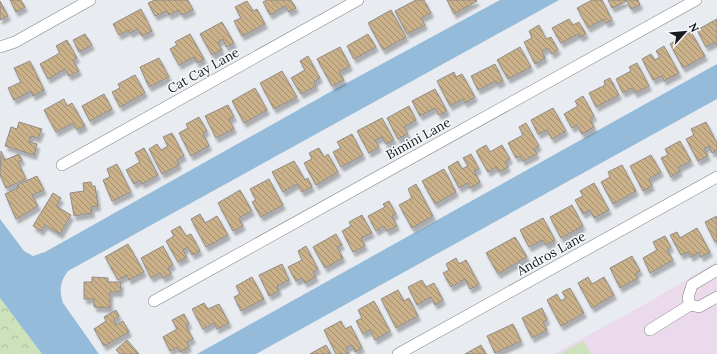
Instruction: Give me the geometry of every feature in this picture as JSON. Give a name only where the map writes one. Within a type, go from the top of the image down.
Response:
[{"type":"street","points":[[0,47],[14,42],[90,0]]},
{"type":"street","name":"Cat Cay Lane","points":[[62,165],[358,0]]},
{"type":"street","name":"Bimini Lane","points":[[154,301],[696,0]]},
{"type":"street","name":"Andros Lane","points":[[398,354],[717,177]]},
{"type":"street","points":[[690,305],[688,298],[692,285],[717,270]]},
{"type":"street","points":[[650,330],[690,305],[699,307],[717,299]]},
{"type":"shaded area","points":[[717,261],[717,354],[554,354],[651,301]]},
{"type":"green space","points":[[0,298],[42,354],[0,354]]},
{"type":"green space","points":[[583,341],[591,354],[560,354]]},
{"type":"water","points":[[500,0],[559,0],[68,271],[61,286],[63,303],[99,354],[42,354],[0,298],[0,219],[24,251],[33,256],[45,252],[330,92]]},
{"type":"water","points":[[717,64],[717,99],[256,354],[197,354]]},
{"type":"building","points":[[10,0],[21,0],[25,7],[16,12]]},
{"type":"building","points":[[155,0],[188,0],[193,10],[182,15],[179,10],[169,15],[167,11],[155,16],[148,3]]},
{"type":"building","points":[[267,0],[291,0],[296,8],[289,12],[285,6],[270,15],[263,2]]},
{"type":"building","points":[[416,0],[424,0],[431,13],[421,18],[425,25],[407,34],[395,11]]},
{"type":"building","points":[[447,0],[476,0],[477,1],[454,14]]},
{"type":"building","points":[[592,0],[602,0],[612,20],[606,23],[604,19],[588,28],[577,8]]},
{"type":"building","points":[[608,0],[638,0],[640,5],[631,9],[627,1],[612,8]]},
{"type":"building","points":[[0,1],[8,16],[0,20]]},
{"type":"building","points":[[247,1],[253,11],[257,9],[265,24],[242,36],[234,21],[241,18],[235,7]]},
{"type":"building","points":[[141,9],[152,31],[142,36],[138,29],[130,33],[129,30],[119,35],[113,24]]},
{"type":"building","points":[[391,10],[406,37],[383,50],[368,23]]},
{"type":"building","points":[[569,19],[573,25],[579,22],[586,34],[580,37],[578,34],[561,43],[552,28]]},
{"type":"building","points":[[717,19],[717,46],[715,42],[706,47],[697,30]]},
{"type":"building","points":[[222,22],[234,43],[226,47],[223,39],[218,42],[222,50],[212,55],[200,34]]},
{"type":"building","points":[[539,25],[546,39],[551,37],[558,50],[552,54],[548,48],[542,51],[545,58],[535,64],[524,42],[532,38],[529,31]]},
{"type":"building","points":[[691,32],[705,56],[683,68],[670,44]]},
{"type":"building","points":[[85,34],[92,45],[79,52],[73,40]]},
{"type":"building","points":[[190,34],[204,59],[197,63],[194,57],[179,65],[170,49],[177,45],[175,42]]},
{"type":"building","points":[[368,34],[376,47],[354,59],[347,46]]},
{"type":"building","points":[[67,40],[77,58],[73,60],[79,71],[69,76],[65,69],[48,79],[40,64],[60,53],[56,46]]},
{"type":"building","points":[[664,46],[679,73],[664,81],[662,76],[653,80],[642,59],[651,54],[655,60],[660,57],[656,51]]},
{"type":"building","points":[[340,47],[350,66],[339,72],[344,80],[332,86],[317,59]]},
{"type":"building","points":[[520,47],[531,67],[508,79],[497,60]]},
{"type":"building","points":[[308,56],[320,78],[314,82],[316,86],[301,94],[291,78],[305,70],[300,61]]},
{"type":"building","points":[[159,58],[169,77],[149,87],[140,67]]},
{"type":"building","points":[[30,61],[44,90],[33,96],[31,91],[14,100],[8,88],[21,82],[14,68]]},
{"type":"building","points":[[637,63],[649,86],[635,93],[632,88],[623,93],[616,79],[631,71],[629,67]]},
{"type":"building","points":[[495,64],[503,81],[497,84],[496,81],[478,90],[471,76]]},
{"type":"building","points":[[282,71],[297,97],[274,109],[260,83]]},
{"type":"building","points":[[454,72],[456,77],[462,74],[475,97],[465,103],[463,99],[450,106],[437,81]]},
{"type":"building","points":[[135,75],[145,93],[120,107],[112,92],[120,88],[118,84]]},
{"type":"building","points":[[610,78],[619,95],[596,107],[589,93],[605,85],[604,81]]},
{"type":"building","points":[[255,88],[267,110],[244,123],[232,101]]},
{"type":"building","points":[[435,89],[447,111],[439,115],[435,108],[420,116],[412,101]]},
{"type":"building","points":[[104,94],[112,109],[90,121],[82,106]]},
{"type":"building","points":[[583,96],[594,116],[590,119],[594,127],[582,134],[577,125],[572,128],[564,114],[578,106],[575,101]]},
{"type":"building","points":[[64,99],[67,106],[72,103],[85,126],[77,130],[73,123],[56,132],[44,110]]},
{"type":"building","points":[[228,105],[234,117],[229,119],[234,129],[216,138],[205,116]]},
{"type":"building","points":[[409,106],[416,120],[404,127],[408,134],[398,139],[387,118]]},
{"type":"building","points":[[553,108],[566,131],[552,139],[547,130],[538,134],[531,120]]},
{"type":"building","points":[[199,117],[207,131],[203,133],[209,146],[191,156],[179,133],[188,128],[186,124]]},
{"type":"building","points":[[382,118],[394,140],[386,144],[382,137],[375,140],[379,147],[369,153],[357,131]]},
{"type":"building","points":[[19,122],[42,129],[38,138],[31,136],[29,142],[37,144],[34,155],[5,146],[11,127],[17,129]]},
{"type":"building","points":[[706,122],[717,143],[717,150],[712,153],[709,146],[704,149],[708,156],[698,161],[686,139],[694,135],[691,129]]},
{"type":"building","points":[[526,123],[539,146],[534,149],[537,154],[523,161],[520,156],[516,158],[508,143],[523,135],[519,127]]},
{"type":"building","points":[[172,133],[184,156],[177,160],[179,165],[162,174],[149,149],[157,144],[161,150],[168,146],[163,137]]},
{"type":"building","points":[[352,134],[363,155],[341,167],[333,152],[341,148],[337,142]]},
{"type":"building","points":[[680,141],[691,161],[678,168],[680,171],[671,177],[661,158],[668,155],[665,149]]},
{"type":"building","points":[[486,145],[490,152],[502,145],[510,159],[505,162],[508,167],[499,172],[496,167],[488,172],[476,151]]},
{"type":"building","points":[[144,148],[158,175],[142,184],[140,180],[134,184],[126,170],[140,162],[135,153]]},
{"type":"building","points":[[319,148],[324,157],[328,154],[338,172],[316,185],[304,163],[312,159],[309,153]]},
{"type":"building","points":[[1,151],[5,160],[19,154],[22,160],[18,162],[26,179],[6,188],[0,175]]},
{"type":"building","points":[[471,154],[479,169],[474,171],[480,182],[470,188],[468,183],[459,188],[448,167],[458,161],[462,169],[468,166],[463,158]]},
{"type":"building","points":[[651,155],[661,172],[649,179],[652,186],[643,191],[630,166]]},
{"type":"building","points":[[294,161],[305,180],[308,178],[312,187],[302,192],[297,184],[283,192],[272,172]]},
{"type":"building","points":[[117,164],[131,192],[112,201],[103,180],[110,177],[107,169]]},
{"type":"building","points":[[622,165],[636,191],[613,204],[601,182],[610,177],[608,172]]},
{"type":"building","points":[[444,169],[456,192],[435,204],[422,181]]},
{"type":"building","points":[[37,176],[44,190],[32,195],[38,206],[16,219],[5,194],[18,188],[17,185]]},
{"type":"building","points":[[269,179],[283,205],[261,217],[252,202],[256,200],[250,189]]},
{"type":"building","points":[[91,182],[92,186],[95,186],[98,206],[91,207],[92,213],[74,216],[70,193],[84,191],[83,183]]},
{"type":"building","points":[[594,183],[609,210],[594,218],[590,210],[583,214],[575,200],[583,196],[580,191]]},
{"type":"building","points":[[416,184],[433,216],[412,228],[399,205],[412,198],[408,189]]},
{"type":"building","points":[[240,190],[252,211],[239,218],[243,226],[233,231],[218,203]]},
{"type":"building","points":[[53,193],[61,198],[56,206],[71,215],[60,234],[45,225],[41,231],[33,226]]},
{"type":"building","points":[[389,201],[396,214],[392,216],[397,226],[387,231],[384,226],[376,231],[368,216],[385,207],[383,204]]},
{"type":"building","points":[[572,205],[583,226],[561,238],[550,217]]},
{"type":"building","points":[[200,214],[205,223],[217,216],[228,235],[206,247],[191,219]]},
{"type":"building","points":[[362,215],[372,233],[361,238],[365,246],[353,252],[342,231],[351,226],[349,222]]},
{"type":"building","points":[[717,216],[717,241],[715,242],[705,222]]},
{"type":"building","points":[[543,218],[555,240],[546,245],[543,240],[529,247],[520,230]]},
{"type":"building","points":[[180,226],[186,236],[191,234],[200,251],[192,255],[188,247],[183,250],[187,257],[178,262],[166,241],[174,236],[171,231]]},
{"type":"building","points":[[697,228],[710,252],[701,257],[699,252],[691,257],[688,252],[681,255],[670,235],[677,232],[680,238]]},
{"type":"building","points":[[336,234],[342,245],[337,247],[343,258],[325,268],[313,247]]},
{"type":"building","points":[[665,236],[671,247],[667,250],[673,260],[650,273],[643,258],[657,250],[653,242]]},
{"type":"building","points":[[515,237],[527,257],[498,274],[486,253]]},
{"type":"building","points":[[128,244],[144,272],[129,280],[127,275],[118,280],[105,257]]},
{"type":"building","points":[[163,246],[173,265],[168,268],[171,274],[163,278],[160,273],[151,278],[141,258]]},
{"type":"building","points":[[306,246],[318,269],[313,272],[316,277],[305,283],[302,278],[296,281],[288,267],[302,260],[298,251]]},
{"type":"building","points":[[632,256],[640,271],[635,274],[638,278],[620,288],[610,268]]},
{"type":"building","points":[[456,258],[459,264],[466,260],[479,284],[470,289],[465,279],[451,287],[443,273],[449,270],[446,264]]},
{"type":"building","points":[[282,264],[289,280],[277,286],[279,291],[269,296],[259,275]]},
{"type":"building","points":[[92,277],[108,278],[108,282],[121,282],[120,292],[110,292],[110,308],[94,307],[94,299],[84,299],[84,282],[92,282]]},
{"type":"building","points":[[252,277],[264,299],[241,311],[234,297],[240,294],[236,286]]},
{"type":"building","points":[[588,277],[592,284],[604,277],[614,295],[592,308],[578,283]]},
{"type":"building","points":[[422,280],[426,287],[434,283],[443,300],[435,305],[431,297],[417,305],[408,287]]},
{"type":"building","points":[[570,288],[584,313],[561,326],[547,300],[557,294],[561,301],[566,298],[562,292]]},
{"type":"building","points":[[398,290],[404,301],[409,298],[418,316],[396,328],[381,299]]},
{"type":"building","points":[[374,301],[390,331],[375,340],[370,330],[363,334],[356,321],[362,318],[358,310]]},
{"type":"building","points":[[204,303],[208,309],[219,304],[229,323],[217,329],[214,323],[203,329],[192,309]]},
{"type":"building","points":[[542,308],[547,320],[543,322],[547,330],[532,338],[522,318]]},
{"type":"building","points":[[116,310],[119,316],[114,320],[116,325],[123,321],[129,332],[104,346],[94,329],[106,321],[104,317]]},
{"type":"building","points":[[184,314],[189,324],[186,326],[193,339],[187,342],[189,347],[180,352],[177,347],[170,351],[163,337],[177,329],[172,320]]},
{"type":"building","points":[[341,321],[345,329],[351,326],[362,348],[355,352],[352,345],[346,348],[349,354],[336,354],[324,330]]},
{"type":"building","points":[[513,324],[521,341],[495,353],[487,336]]},
{"type":"building","points":[[127,340],[139,354],[120,354],[116,350]]},
{"type":"building","points":[[326,345],[331,354],[310,354]]},
{"type":"building","points":[[481,345],[486,354],[465,354]]}]
